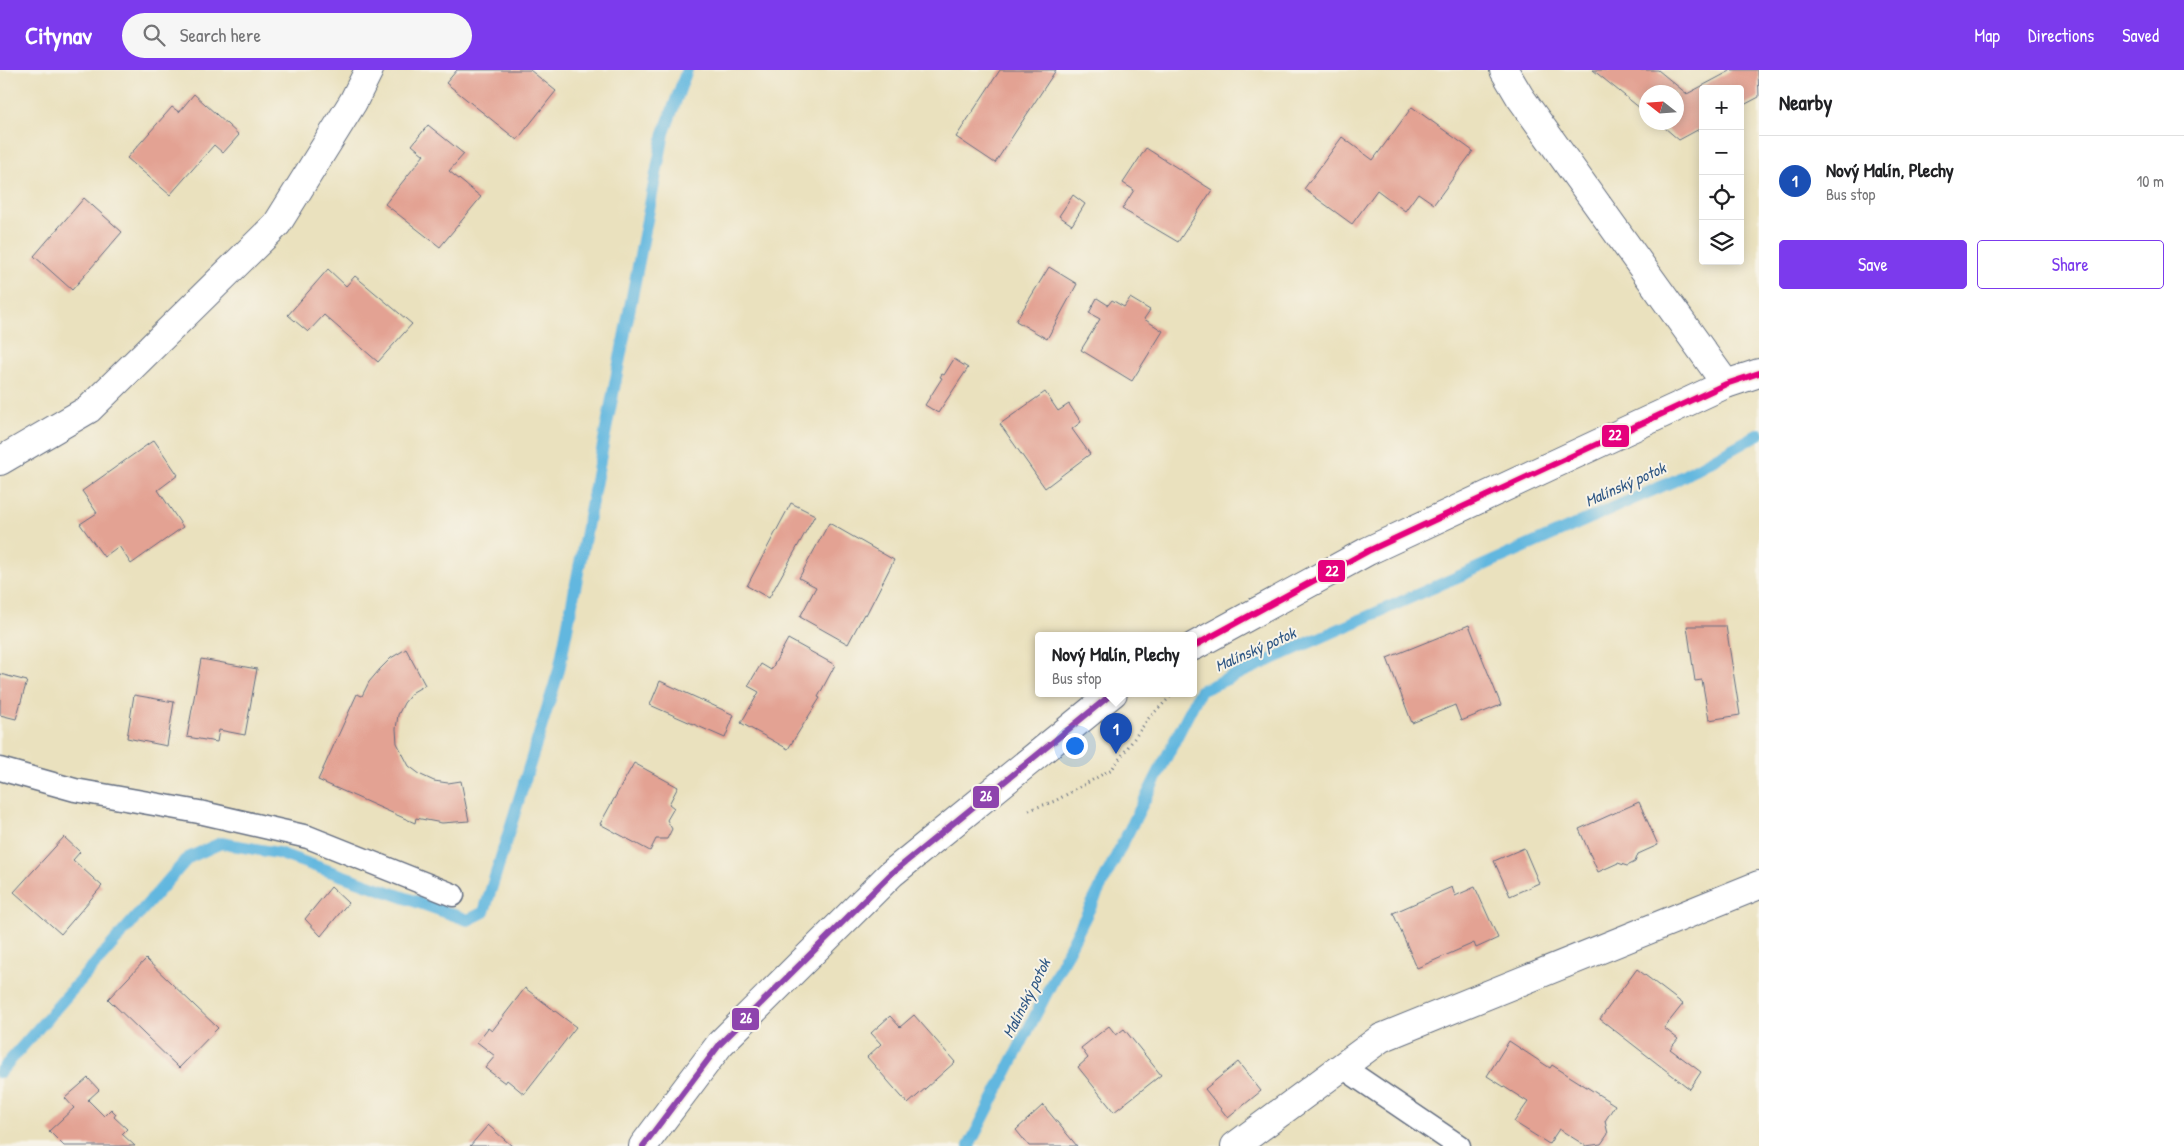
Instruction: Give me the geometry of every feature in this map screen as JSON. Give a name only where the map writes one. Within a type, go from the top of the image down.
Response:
[{"type":"street","points":[[0,461],[89,409],[277,224],[353,102],[369,70]]},
{"type":"street","points":[[1504,70],[1520,97],[1726,384]]},
{"type":"street","points":[[1197,644],[1368,551],[1726,384],[1759,373]]},
{"type":"street","points":[[644,1146],[720,1044],[891,874],[1108,697]]},
{"type":"street","points":[[1235,1146],[1381,1038],[1759,885]]},
{"type":"lane","points":[[0,769],[75,790],[200,812],[308,837],[453,895]]},
{"type":"lane","points":[[1341,1066],[1459,1146]]},
{"type":"path","points":[[1023,812],[1055,802],[1112,769],[1149,718],[1170,697]]},
{"type":"building","points":[[457,70],[530,70],[556,91],[517,140],[446,83]]},
{"type":"building","points":[[1000,70],[1056,70],[995,163],[956,137]]},
{"type":"building","points":[[1593,70],[1658,70],[1676,85],[1639,85],[1639,107]]},
{"type":"building","points":[[1732,70],[1758,70],[1759,97],[1744,105],[1744,85],[1704,85]]},
{"type":"building","points":[[1699,88],[1699,129],[1679,140],[1667,130],[1684,130],[1684,92],[1687,94]]},
{"type":"building","points":[[194,94],[239,135],[223,153],[214,145],[170,195],[127,158],[172,107],[179,112]]},
{"type":"building","points":[[1412,107],[1473,151],[1434,204],[1418,193],[1405,211],[1377,190],[1352,224],[1304,189],[1342,137],[1373,160]]},
{"type":"building","points":[[428,125],[464,154],[449,171],[481,197],[440,247],[385,204],[424,155],[412,145]]},
{"type":"building","points":[[1146,148],[1212,190],[1178,242],[1122,209],[1134,190],[1123,183]]},
{"type":"building","points":[[1073,195],[1085,204],[1072,225],[1059,216]]},
{"type":"building","points":[[84,198],[122,232],[72,290],[34,256]]},
{"type":"building","points":[[1049,267],[1077,284],[1047,339],[1016,321]]},
{"type":"building","points":[[328,269],[346,286],[355,276],[412,324],[378,362],[324,315],[308,332],[288,315]]},
{"type":"building","points":[[1097,298],[1108,305],[1112,300],[1124,307],[1130,298],[1150,310],[1144,319],[1163,331],[1132,381],[1081,350],[1100,319],[1089,313]]},
{"type":"building","points":[[954,359],[968,368],[938,413],[925,405],[942,378],[940,377],[942,374],[944,375]]},
{"type":"building","points":[[1045,392],[1058,411],[1069,404],[1081,422],[1072,429],[1090,454],[1045,488],[1000,424]]},
{"type":"building","points":[[154,440],[178,475],[158,490],[183,527],[131,564],[119,546],[104,557],[80,524],[97,513],[82,491]]},
{"type":"building","points":[[791,503],[815,515],[769,598],[747,586]]},
{"type":"building","points":[[829,523],[894,560],[866,615],[864,614],[848,644],[800,617],[816,587],[799,578]]},
{"type":"building","points":[[1469,625],[1501,705],[1461,721],[1455,705],[1412,723],[1387,658]]},
{"type":"building","points":[[1687,626],[1726,626],[1740,715],[1709,720],[1702,680],[1695,681]]},
{"type":"building","points":[[788,639],[835,665],[818,697],[820,698],[788,749],[741,723],[759,692],[748,686],[761,664],[771,670]]},
{"type":"building","points":[[406,649],[425,685],[413,692],[404,703],[398,715],[397,743],[409,766],[421,775],[434,781],[448,783],[461,781],[469,821],[442,823],[416,818],[415,823],[318,780],[357,694],[362,696],[369,682],[380,669],[391,658]]},
{"type":"building","points":[[201,659],[257,669],[245,735],[219,730],[217,742],[187,737]]},
{"type":"building","points":[[0,674],[27,681],[16,719],[0,715]]},
{"type":"building","points":[[660,681],[734,715],[725,738],[650,705]]},
{"type":"building","points":[[134,695],[174,702],[167,746],[127,738]]},
{"type":"building","points":[[634,763],[678,787],[669,804],[674,808],[667,820],[672,829],[667,839],[656,839],[650,851],[600,824]]},
{"type":"building","points":[[1639,802],[1658,845],[1638,854],[1635,862],[1627,866],[1618,863],[1598,872],[1579,829]]},
{"type":"building","points":[[64,837],[80,852],[73,860],[102,886],[61,934],[14,892]]},
{"type":"building","points":[[1524,848],[1539,883],[1510,896],[1494,861]]},
{"type":"building","points":[[331,887],[348,903],[321,936],[305,919]]},
{"type":"building","points":[[1452,887],[1455,896],[1475,887],[1498,938],[1476,948],[1474,943],[1417,968],[1393,913]]},
{"type":"building","points":[[146,959],[218,1028],[179,1068],[108,999]]},
{"type":"building","points":[[1637,969],[1683,1004],[1664,1028],[1678,1039],[1670,1049],[1701,1072],[1690,1089],[1600,1019]]},
{"type":"building","points":[[525,988],[576,1027],[524,1094],[507,1080],[505,1083],[485,1068],[495,1056],[477,1042],[488,1028],[492,1031]]},
{"type":"building","points":[[914,1015],[955,1062],[908,1104],[867,1057],[881,1044],[871,1033],[890,1016],[900,1027]]},
{"type":"building","points":[[1109,1026],[1116,1035],[1124,1029],[1161,1075],[1114,1112],[1078,1067],[1088,1058],[1081,1048]]},
{"type":"building","points":[[1509,1041],[1550,1068],[1552,1065],[1615,1105],[1605,1121],[1608,1134],[1601,1144],[1586,1146],[1559,1129],[1549,1144],[1514,1122],[1528,1102],[1487,1076]]},
{"type":"building","points":[[1238,1062],[1261,1091],[1228,1118],[1205,1089]]},
{"type":"building","points":[[88,1078],[99,1090],[88,1100],[104,1116],[111,1109],[116,1114],[114,1117],[127,1129],[122,1134],[135,1146],[64,1146],[49,1131],[74,1108],[65,1098]]},
{"type":"building","points":[[1043,1105],[1077,1146],[1029,1146],[1016,1130]]},
{"type":"building","points":[[488,1125],[512,1146],[470,1146]]},
{"type":"waterway","points":[[0,1072],[188,858],[221,843],[278,853],[468,920],[484,912],[559,670],[664,133],[687,70]]},
{"type":"waterway","name":"Malínský potok","points":[[1197,697],[1200,691],[1676,480],[1759,434]]},
{"type":"waterway","name":"Malínský potok","points":[[969,1146],[1197,697]]},
{"type":"transit line","name":"22","points":[[1197,644],[1368,551],[1726,384],[1759,373]]},
{"type":"transit line","name":"26","points":[[643,1146],[720,1044],[891,874],[1108,697]]},
{"type":"place","name":"Nový Malín, Plechy","points":[[1116,754]]}]
